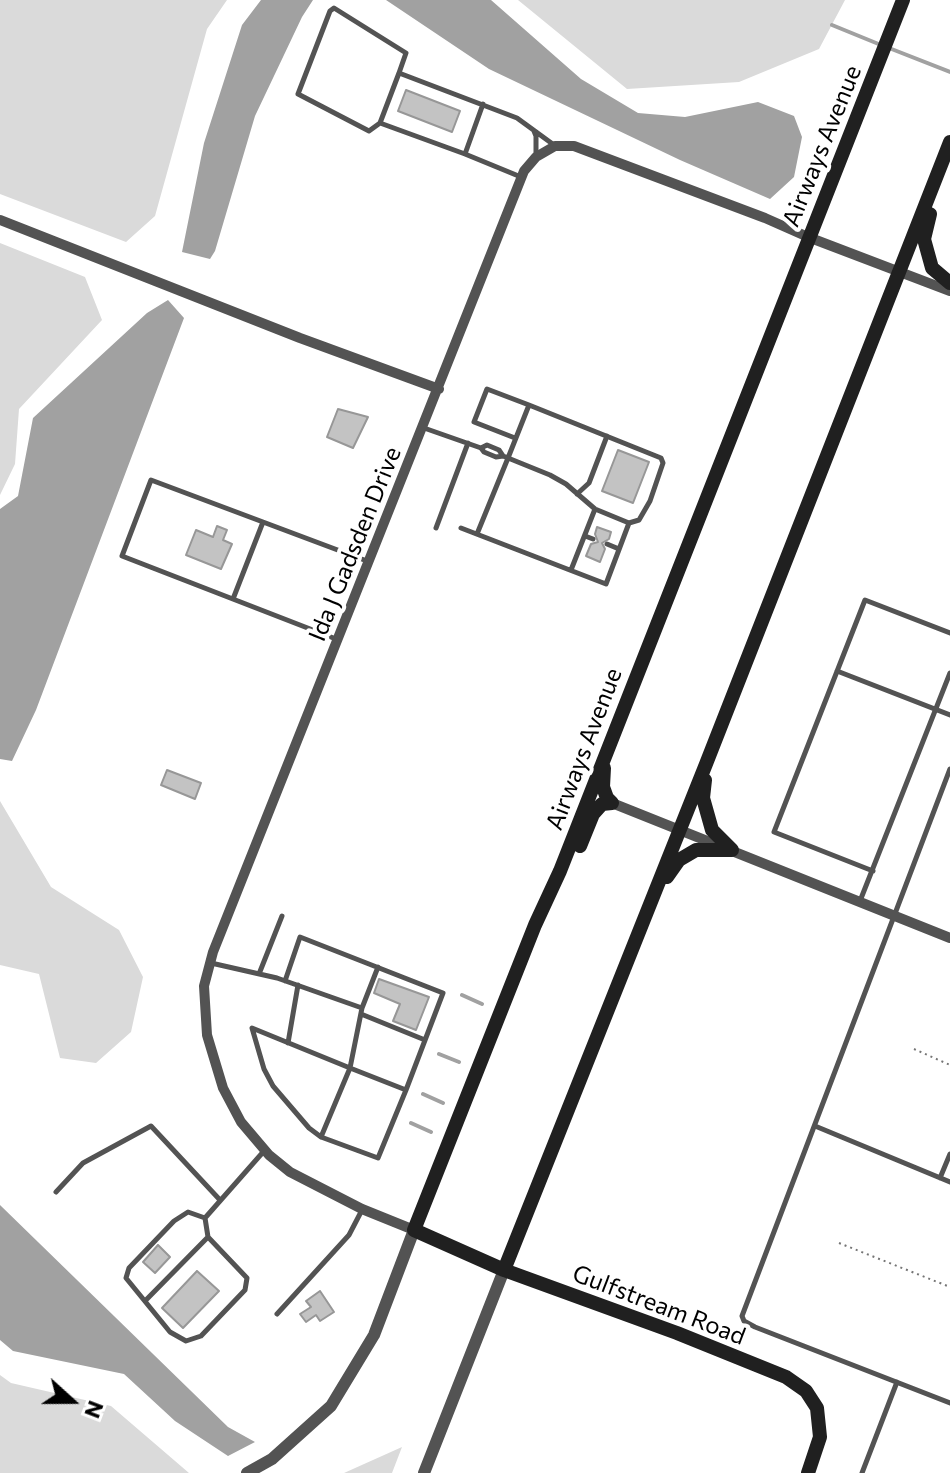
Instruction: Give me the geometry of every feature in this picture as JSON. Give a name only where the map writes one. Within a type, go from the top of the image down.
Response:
[{"type":"main road","name":"Airways Avenue","points":[[414,1230],[535,925],[560,871],[903,0]]},
{"type":"main road","points":[[504,1270],[949,144]]},
{"type":"main road","points":[[949,144],[924,239],[932,268],[950,283]]},
{"type":"main road","points":[[605,754],[603,787],[612,803]]},
{"type":"main road","points":[[706,764],[703,798],[712,830],[732,850]]},
{"type":"main road","points":[[560,871],[579,847],[593,814],[602,804],[612,803]]},
{"type":"main road","points":[[653,897],[679,860],[696,850],[732,850]]},
{"type":"main road","name":"Gulfstream Road","points":[[414,1230],[504,1270],[677,1333],[786,1377],[806,1391],[817,1408],[820,1437],[808,1473]]},
{"type":"street","points":[[555,146],[574,146],[950,291]]},
{"type":"street","name":"Ida J Gadsden Drive","points":[[414,1230],[362,1209],[290,1172],[265,1151],[241,1122],[223,1088],[207,1035],[204,986],[210,962],[367,561],[439,389],[521,177],[536,156],[555,146]]},
{"type":"street","points":[[0,220],[439,389]]},
{"type":"street","points":[[612,803],[950,938]]},
{"type":"street","name":"Airways Avenue","points":[[247,1473],[272,1459],[331,1406],[374,1335],[414,1230]]},
{"type":"street","points":[[424,1473],[504,1270]]},
{"type":"lane","points":[[334,8],[406,53],[399,73],[380,123],[369,131],[298,94],[330,11],[334,8]]},
{"type":"lane","points":[[399,73],[517,118],[555,146]]},
{"type":"lane","points":[[465,154],[483,104]]},
{"type":"lane","points":[[380,123],[521,177]]},
{"type":"lane","points":[[533,130],[536,156]]},
{"type":"lane","points":[[423,427],[481,448],[499,450],[506,457],[558,479],[595,509],[629,523],[639,520],[650,501],[663,463],[661,458],[487,389],[474,422],[515,438]]},
{"type":"lane","points":[[477,534],[529,405]]},
{"type":"lane","points":[[577,494],[589,483],[607,436]]},
{"type":"lane","points":[[436,528],[468,443]]},
{"type":"lane","points":[[339,639],[122,556],[151,480],[367,561]]},
{"type":"lane","points":[[571,570],[595,509]]},
{"type":"lane","points":[[233,599],[263,522]]},
{"type":"lane","points":[[461,528],[606,584],[629,523]]},
{"type":"lane","points":[[585,536],[593,539]]},
{"type":"lane","points":[[607,544],[619,549]]},
{"type":"lane","points":[[873,871],[774,832],[865,600],[950,633]]},
{"type":"lane","points":[[837,671],[950,715]]},
{"type":"lane","points":[[860,902],[950,673]]},
{"type":"lane","points":[[950,769],[742,1316],[744,1321],[755,1327],[950,1403]]},
{"type":"lane","points":[[259,974],[282,916]]},
{"type":"lane","points":[[285,981],[300,937],[443,993],[406,1090],[378,1158],[321,1137],[309,1128],[273,1086],[264,1069],[252,1028],[406,1090]]},
{"type":"lane","points":[[210,962],[298,985],[425,1040]]},
{"type":"lane","points":[[321,1137],[350,1068],[362,1011],[378,967]]},
{"type":"lane","points":[[288,1043],[298,985]]},
{"type":"lane","points":[[56,1192],[83,1163],[151,1126],[220,1200]]},
{"type":"lane","points":[[815,1126],[950,1182]]},
{"type":"lane","points":[[205,1218],[188,1212],[174,1221],[129,1268],[126,1278],[170,1332],[186,1341],[201,1336],[245,1290],[247,1278],[208,1237],[205,1218],[265,1151]]},
{"type":"lane","points":[[940,1178],[950,1154]]},
{"type":"lane","points":[[277,1314],[349,1235],[362,1209]]},
{"type":"lane","points":[[145,1301],[208,1237]]},
{"type":"lane","points":[[862,1473],[897,1382]]},
{"type":"path","points":[[914,1049],[950,1065]]},
{"type":"path","points":[[839,1243],[950,1287]]},
{"type":"shaded area","points":[[0,0],[227,0],[207,29],[155,216],[126,242],[0,194]]},
{"type":"shaded area","points":[[261,0],[313,0],[255,116],[215,251],[210,259],[182,252],[204,143],[242,25]]},
{"type":"shaded area","points":[[386,0],[491,0],[581,79],[638,113],[685,117],[758,102],[794,116],[802,137],[794,177],[770,199],[680,160],[489,69]]},
{"type":"shaded area","points":[[518,0],[845,0],[819,49],[739,82],[627,89]]},
{"type":"shaded area","points":[[0,243],[85,277],[102,320],[19,409],[15,464],[0,495]]},
{"type":"shaded area","points":[[168,300],[184,318],[36,710],[12,761],[0,759],[0,509],[18,496],[33,418],[147,313]]},
{"type":"shaded area","points":[[0,801],[51,887],[119,930],[143,977],[131,1032],[96,1063],[60,1058],[39,974],[0,965]]},
{"type":"shaded area","points":[[0,1205],[228,1427],[255,1442],[228,1456],[175,1421],[124,1374],[13,1351],[0,1340]]},
{"type":"shaded area","points":[[0,1375],[11,1383],[111,1406],[189,1473],[0,1473]]},
{"type":"shaded area","points":[[402,1447],[392,1473],[344,1473]]},
{"type":"building","points":[[406,90],[460,111],[452,132],[398,111]]},
{"type":"building","points":[[338,409],[368,417],[353,448],[327,437]]},
{"type":"building","points":[[618,450],[649,462],[633,503],[602,491]]},
{"type":"building","points":[[217,526],[227,530],[223,540],[232,544],[221,569],[186,555],[196,530],[213,537]]},
{"type":"building","points":[[597,527],[611,532],[609,539],[602,543],[605,549],[600,562],[586,556],[591,544],[598,542],[595,534]]},
{"type":"building","points":[[167,770],[201,783],[195,799],[161,785]]},
{"type":"building","points":[[379,979],[429,997],[416,1030],[393,1021],[400,1004],[374,993]]},
{"type":"building","points":[[158,1245],[170,1257],[155,1273],[143,1262]]},
{"type":"building","points":[[197,1271],[219,1291],[183,1328],[162,1308]]},
{"type":"building","points":[[320,1291],[334,1312],[320,1321],[316,1315],[306,1322],[300,1314],[311,1307],[306,1301]]},
{"type":"waterway","points":[[832,25],[881,45]]},
{"type":"waterway","points":[[889,48],[950,72]]},
{"type":"waterway","points":[[462,995],[482,1004]]},
{"type":"waterway","points":[[439,1054],[459,1062]]},
{"type":"waterway","points":[[423,1094],[443,1103]]},
{"type":"waterway","points":[[411,1123],[431,1132]]}]
